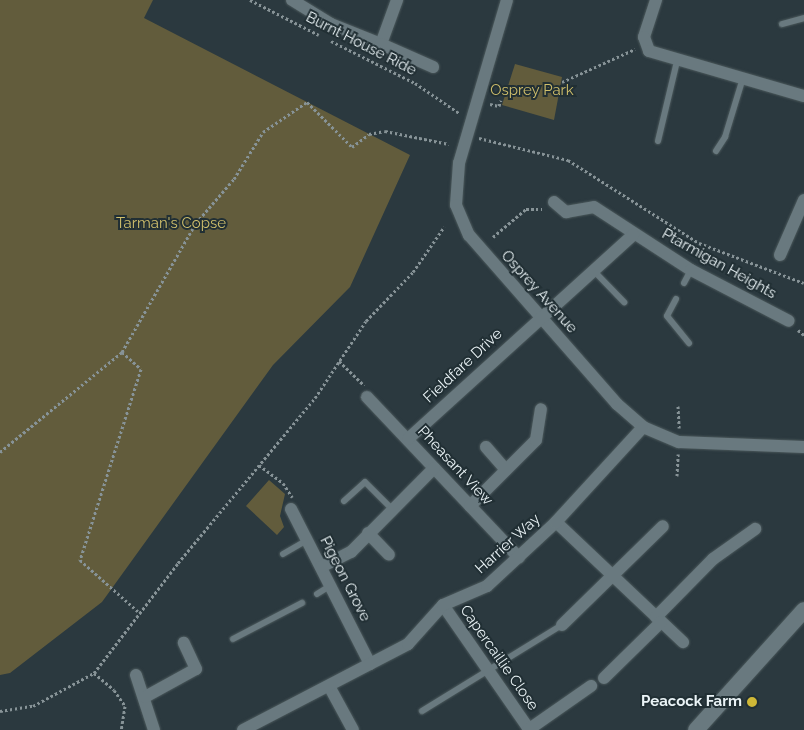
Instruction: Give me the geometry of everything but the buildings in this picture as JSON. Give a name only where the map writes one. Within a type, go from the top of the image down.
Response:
[{"type":"street","points":[[292,0],[331,24],[433,67]]},
{"type":"street","points":[[381,44],[397,0]]},
{"type":"street","name":"Osprey Avenue","points":[[507,0],[465,132],[456,199],[460,222],[479,249],[643,427],[679,442],[804,447]]},
{"type":"street","points":[[656,0],[644,44],[649,51],[742,81],[804,96]]},
{"type":"street","points":[[780,255],[804,200]]},
{"type":"street","name":"Ptarmigan Heights","points":[[557,205],[566,212],[594,207],[633,235],[691,270],[789,321]]},
{"type":"street","points":[[540,317],[633,235]]},
{"type":"street","name":"Fieldfare Drive","points":[[408,439],[540,317]]},
{"type":"street","name":"Pheasant View","points":[[366,398],[408,439],[519,558]]},
{"type":"street","points":[[470,506],[536,440],[541,409]]},
{"type":"street","name":"Harrier Way","points":[[243,730],[408,644],[443,605],[486,586],[519,558],[556,522],[643,427]]},
{"type":"street","points":[[486,447],[506,470]]},
{"type":"street","points":[[321,567],[351,552],[434,468]]},
{"type":"street","name":"Pigeon Grove","points":[[291,509],[370,664]]},
{"type":"street","points":[[556,522],[683,642]]},
{"type":"street","points":[[562,625],[663,526]]},
{"type":"street","points":[[604,678],[713,559],[755,529]]},
{"type":"street","points":[[368,533],[389,555]]},
{"type":"street","name":"Capercaillie Close","points":[[443,605],[529,730],[591,686]]},
{"type":"street","points":[[696,730],[804,610]]},
{"type":"street","points":[[145,697],[196,669],[184,643]]},
{"type":"street","points":[[136,675],[145,697],[154,730]]},
{"type":"street","points":[[329,686],[353,730]]},
{"type":"lane","points":[[782,24],[804,18]]},
{"type":"lane","points":[[658,141],[677,61]]},
{"type":"lane","points":[[716,150],[726,137],[742,81]]},
{"type":"lane","points":[[593,270],[624,302]]},
{"type":"lane","points":[[684,283],[691,270]]},
{"type":"lane","points":[[676,299],[667,316],[690,343]]},
{"type":"lane","points":[[344,501],[365,482],[392,509]]},
{"type":"lane","points":[[283,554],[307,540]]},
{"type":"lane","points":[[317,594],[330,586]]},
{"type":"lane","points":[[233,639],[302,603]]},
{"type":"lane","points":[[422,711],[562,625]]},
{"type":"path","name":"Burnt House Ride","points":[[250,0],[415,83],[459,113]]},
{"type":"path","points":[[562,82],[644,44]]},
{"type":"path","points":[[490,104],[499,106],[501,100]]},
{"type":"path","points":[[0,452],[122,352],[196,223],[234,179],[264,132],[306,102],[352,147],[369,134],[385,131],[449,144]]},
{"type":"path","points":[[480,138],[568,160],[699,243],[804,283]]},
{"type":"path","points":[[494,237],[526,209],[557,205]]},
{"type":"path","points":[[0,711],[33,706],[94,673],[258,465],[315,398],[366,321],[413,272],[444,227]]},
{"type":"path","points":[[122,352],[141,369],[80,560],[140,613]]},
{"type":"path","points":[[339,361],[365,386],[366,398]]},
{"type":"path","points":[[678,406],[679,430]]},
{"type":"path","points":[[676,476],[678,453]]},
{"type":"path","points":[[258,465],[283,483],[294,500],[291,509]]},
{"type":"path","points":[[94,673],[114,690],[124,706],[122,730]]},
{"type":"green space","name":"Tarman's Copse","points":[[0,0],[153,0],[144,18],[410,155],[350,287],[273,365],[102,602],[10,673],[0,675]]},
{"type":"green space","name":"Osprey Park","points":[[515,64],[562,77],[554,120],[502,105]]},
{"type":"green space","points":[[269,480],[285,494],[280,516],[284,527],[277,535],[246,506]]},
{"type":"place","name":"Peacock Farm","points":[[752,702]]}]
